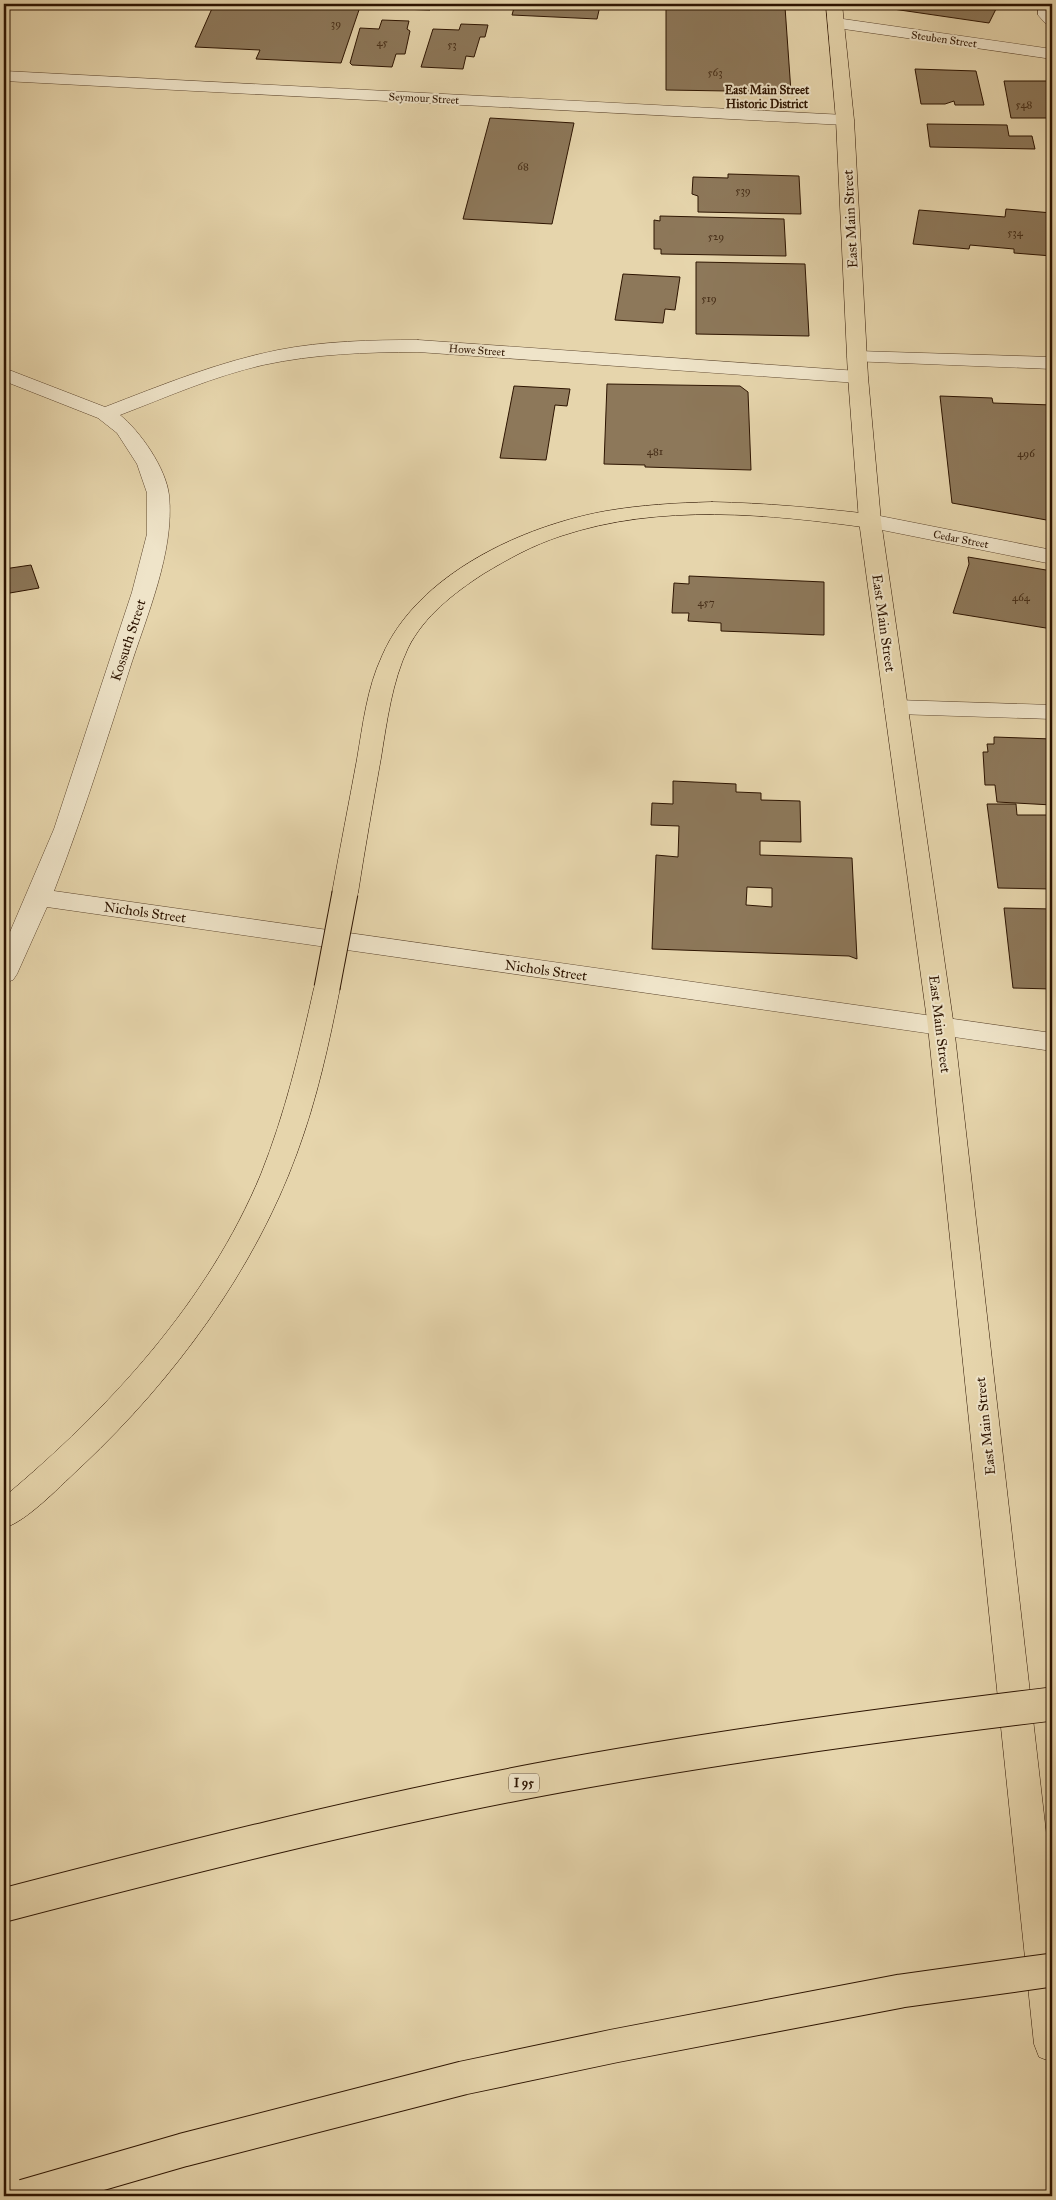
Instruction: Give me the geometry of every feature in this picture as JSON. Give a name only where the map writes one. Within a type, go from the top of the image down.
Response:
[{"type":"main road","name":"East Main Street","points":[[834,4],[845,120],[857,367],[870,521],[941,1027],[1052,2044]]},
{"type":"main road","points":[[4,1516],[62,1466],[111,1416],[154,1367],[192,1319],[224,1273],[252,1223],[274,1176],[307,1076],[327,988],[381,691],[390,664],[402,638],[421,613],[444,591],[473,568],[504,550],[559,530],[623,516],[668,510],[761,509],[811,512],[870,521]]},
{"type":"main road","name":"I 95","points":[[4,1905],[260,1840],[534,1781],[802,1736],[1052,1704]]},
{"type":"main road","points":[[24,2196],[183,2150],[472,2076],[614,2046],[892,1993],[1052,1970]]},
{"type":"street","points":[[1046,4],[1046,15],[1052,20]]},
{"type":"street","name":"Steuben Street","points":[[836,24],[1052,54]]},
{"type":"street","name":"Seymour Street","points":[[4,76],[845,120]]},
{"type":"street","name":"Howe Street","points":[[105,414],[168,389],[259,360],[361,346],[418,346],[857,367],[1052,363]]},
{"type":"street","name":"Kossuth Street","points":[[4,374],[105,414],[124,429],[148,464],[158,493],[158,534],[143,592],[66,829],[40,896],[4,974]]},
{"type":"street","name":"Cedar Street","points":[[870,521],[1052,557]]},
{"type":"street","points":[[896,707],[1052,712]]},
{"type":"street","name":"Nichols Street","points":[[40,896],[1052,1042]]},
{"type":"building","points":[[214,4],[361,4],[341,63],[256,59],[260,50],[195,47]]},
{"type":"building","points":[[400,4],[433,4],[430,10],[399,9]]},
{"type":"building","points":[[515,4],[600,6],[597,19],[512,15]]},
{"type":"building","points":[[893,4],[991,4],[989,7],[996,9],[989,23],[893,9]]},
{"type":"building","points":[[666,5],[785,7],[791,92],[666,90]]},
{"type":"building","points":[[382,20],[409,21],[407,29],[410,31],[405,54],[396,54],[392,67],[352,65],[350,63],[360,28],[379,29]]},
{"type":"building","points":[[461,24],[488,25],[485,37],[480,37],[474,57],[466,56],[463,69],[421,67],[433,29],[459,30]]},
{"type":"building","points":[[915,69],[976,71],[984,105],[955,105],[954,101],[945,104],[921,104]]},
{"type":"building","points":[[1004,81],[1052,81],[1052,118],[1011,118]]},
{"type":"building","points":[[490,118],[574,123],[552,224],[463,219]]},
{"type":"building","points":[[927,124],[1007,125],[1009,136],[1032,136],[1035,149],[930,147]]},
{"type":"building","points":[[728,174],[799,176],[801,214],[698,212],[698,196],[692,194],[693,177],[728,178]]},
{"type":"building","points":[[1006,209],[1052,213],[1052,256],[1014,253],[1014,249],[970,245],[969,249],[913,244],[919,210],[1005,217]]},
{"type":"building","points":[[660,216],[784,219],[786,256],[661,254],[661,249],[654,249],[654,220],[660,221]]},
{"type":"building","points":[[696,262],[805,264],[809,336],[696,334]]},
{"type":"building","points":[[623,274],[680,277],[675,310],[665,309],[663,323],[615,320]]},
{"type":"building","points":[[607,384],[740,386],[748,392],[751,470],[604,464]]},
{"type":"building","points":[[514,386],[570,389],[567,406],[555,405],[546,460],[500,458]]},
{"type":"building","points":[[940,396],[992,398],[993,403],[1052,405],[1052,521],[952,503]]},
{"type":"building","points":[[968,557],[1052,571],[1052,629],[953,613],[969,564]]},
{"type":"building","points":[[31,565],[39,588],[4,594],[4,569]]},
{"type":"building","points":[[689,576],[824,582],[824,635],[721,631],[721,623],[688,621],[689,613],[672,613],[674,583],[689,584]]},
{"type":"building","points":[[994,737],[1052,739],[1052,805],[997,802],[995,785],[985,785],[983,752],[988,752],[987,744],[994,744]]},
{"type":"building","points":[[673,781],[736,784],[736,792],[761,793],[761,800],[800,801],[801,842],[760,841],[760,855],[852,858],[857,959],[849,956],[652,949],[656,855],[678,857],[679,826],[651,825],[652,803],[673,804]],"holes":[[[747,887],[772,888],[772,907],[746,905]]]},
{"type":"building","points":[[987,804],[1016,804],[1017,815],[1052,815],[1052,889],[998,888]]},
{"type":"building","points":[[1004,908],[1052,909],[1052,989],[1013,988]]},
{"type":"district","name":"East Main Street Historic District","points":[[767,97]]}]
